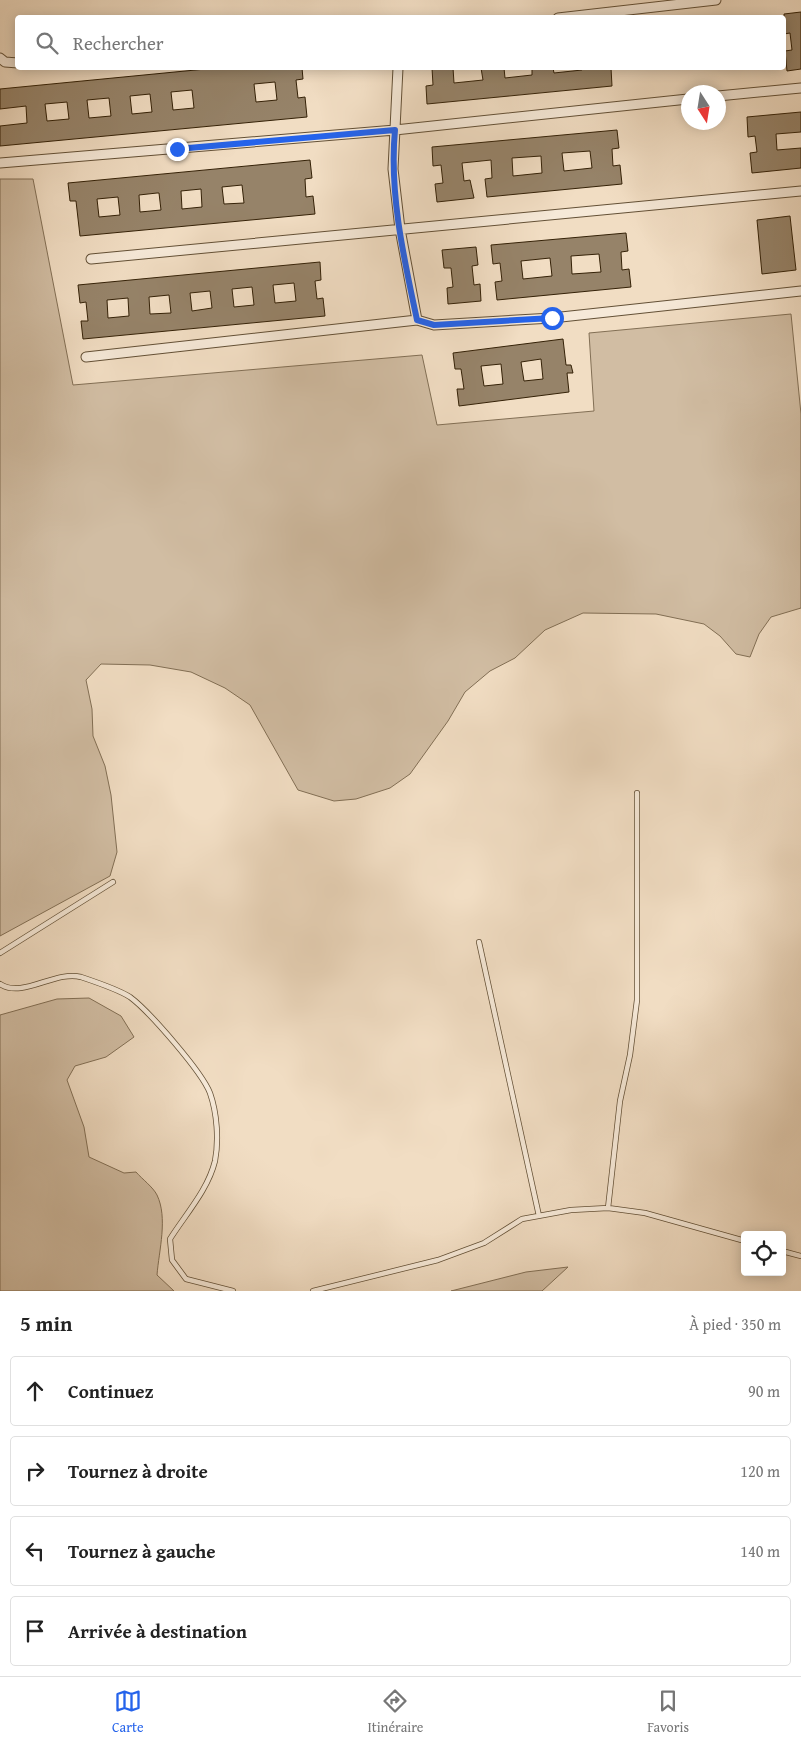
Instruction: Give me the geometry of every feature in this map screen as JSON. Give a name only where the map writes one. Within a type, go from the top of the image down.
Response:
[{"type":"street","points":[[584,15],[716,0]]},
{"type":"street","points":[[0,58],[5,62],[15,64]]},
{"type":"street","points":[[398,70],[393,169],[400,229],[417,320]]},
{"type":"street","points":[[726,95],[801,88]]},
{"type":"street","points":[[0,163],[395,130],[681,100]]},
{"type":"street","points":[[91,259],[801,191]]},
{"type":"street","points":[[86,357],[417,320],[434,325],[552,318],[801,291]]},
{"type":"lane","points":[[608,1208],[620,1101],[630,1055],[638,1000],[637,794]]},
{"type":"lane","points":[[0,953],[113,882]]},
{"type":"lane","points":[[479,942],[539,1216]]},
{"type":"lane","points":[[0,984],[7,988],[27,986],[55,977],[79,977],[129,997],[152,1017],[189,1061],[209,1091],[216,1116],[215,1160],[203,1191],[170,1239],[172,1260],[186,1278],[233,1291]]},
{"type":"lane","points":[[313,1291],[438,1260],[484,1243],[522,1219],[571,1210],[608,1208],[645,1213],[741,1240]]},
{"type":"lane","points":[[786,1252],[801,1256]]},
{"type":"shaded area","points":[[0,179],[33,179],[73,385],[422,355],[437,425],[594,411],[589,333],[791,314],[801,414],[801,608],[771,617],[759,634],[750,657],[736,654],[720,636],[704,624],[656,614],[583,613],[545,630],[515,658],[490,671],[465,692],[448,721],[410,774],[390,788],[356,799],[334,801],[298,790],[250,705],[225,688],[191,672],[150,665],[101,664],[86,680],[92,709],[93,736],[105,766],[111,795],[117,852],[110,876],[0,936]]},
{"type":"shaded area","points":[[89,998],[121,1016],[134,1037],[106,1057],[75,1066],[67,1080],[84,1127],[89,1157],[124,1173],[136,1172],[157,1195],[162,1214],[162,1224],[157,1275],[174,1291],[0,1291],[0,1015],[57,999]]},
{"type":"shaded area","points":[[568,1267],[542,1291],[451,1291],[526,1272]]},
{"type":"building","points":[[801,12],[801,69],[787,71],[786,51],[792,50],[790,33],[786,34],[786,15],[784,14]]},
{"type":"building","points":[[195,70],[302,70],[303,79],[296,80],[298,98],[305,97],[307,117],[0,146],[0,126],[27,123],[26,106],[0,109],[0,89]],"holes":[[[275,82],[277,100],[256,102],[254,84]],[[192,90],[194,108],[173,110],[171,92]],[[150,94],[152,112],[132,114],[130,96]],[[109,98],[111,116],[89,118],[87,100]],[[67,102],[69,119],[47,121],[45,104]]]},
{"type":"building","points":[[432,70],[453,70],[454,83],[483,80],[481,70],[504,70],[505,78],[532,75],[532,70],[553,70],[554,73],[582,70],[611,70],[612,86],[427,104],[426,86],[433,85]]},
{"type":"building","points":[[801,112],[801,132],[776,134],[777,150],[801,148],[801,168],[752,173],[750,153],[757,152],[755,136],[748,137],[747,117]]},
{"type":"building","points":[[617,130],[619,148],[612,149],[613,166],[620,165],[622,184],[487,197],[485,179],[492,178],[491,160],[462,163],[464,181],[470,180],[474,198],[437,202],[435,184],[443,183],[441,165],[433,166],[432,147]],"holes":[[[590,151],[592,168],[564,171],[562,153]],[[541,156],[542,173],[513,176],[512,158]]]},
{"type":"building","points":[[310,160],[312,178],[305,179],[306,197],[313,196],[315,214],[80,236],[76,201],[70,201],[68,183]],"holes":[[[242,185],[244,203],[224,204],[222,187]],[[201,189],[202,207],[182,209],[181,191]],[[159,193],[161,210],[140,212],[139,195]],[[118,197],[120,215],[99,217],[97,199]]]},
{"type":"building","points":[[790,216],[796,270],[762,274],[757,220]]},
{"type":"building","points":[[626,233],[628,251],[621,252],[622,270],[629,269],[631,287],[497,300],[495,282],[502,281],[500,263],[493,264],[491,245]],"holes":[[[599,254],[601,272],[572,274],[571,256]],[[550,258],[552,276],[523,279],[521,261]]]},
{"type":"building","points":[[476,247],[478,265],[472,266],[474,285],[480,284],[481,301],[448,304],[447,288],[453,287],[451,268],[444,268],[442,250]]},
{"type":"building","points":[[320,262],[321,280],[315,281],[317,299],[323,298],[325,316],[83,339],[81,321],[88,321],[86,302],[80,303],[78,285]],"holes":[[[294,283],[296,301],[275,303],[273,285]],[[252,287],[254,305],[234,307],[232,289]],[[210,291],[212,308],[192,311],[190,293]],[[169,295],[171,313],[150,314],[149,297]],[[128,298],[129,316],[108,318],[107,300]]]},
{"type":"building","points":[[563,339],[566,365],[571,365],[573,373],[567,373],[569,392],[459,406],[457,389],[464,389],[461,369],[455,369],[453,353]],"holes":[[[541,359],[543,379],[524,381],[521,362]],[[501,364],[503,384],[484,386],[481,366]]]},
{"type":"route","points":[[177,149],[395,130],[392,153],[393,169],[400,229],[417,320],[434,325],[552,318]]}]
